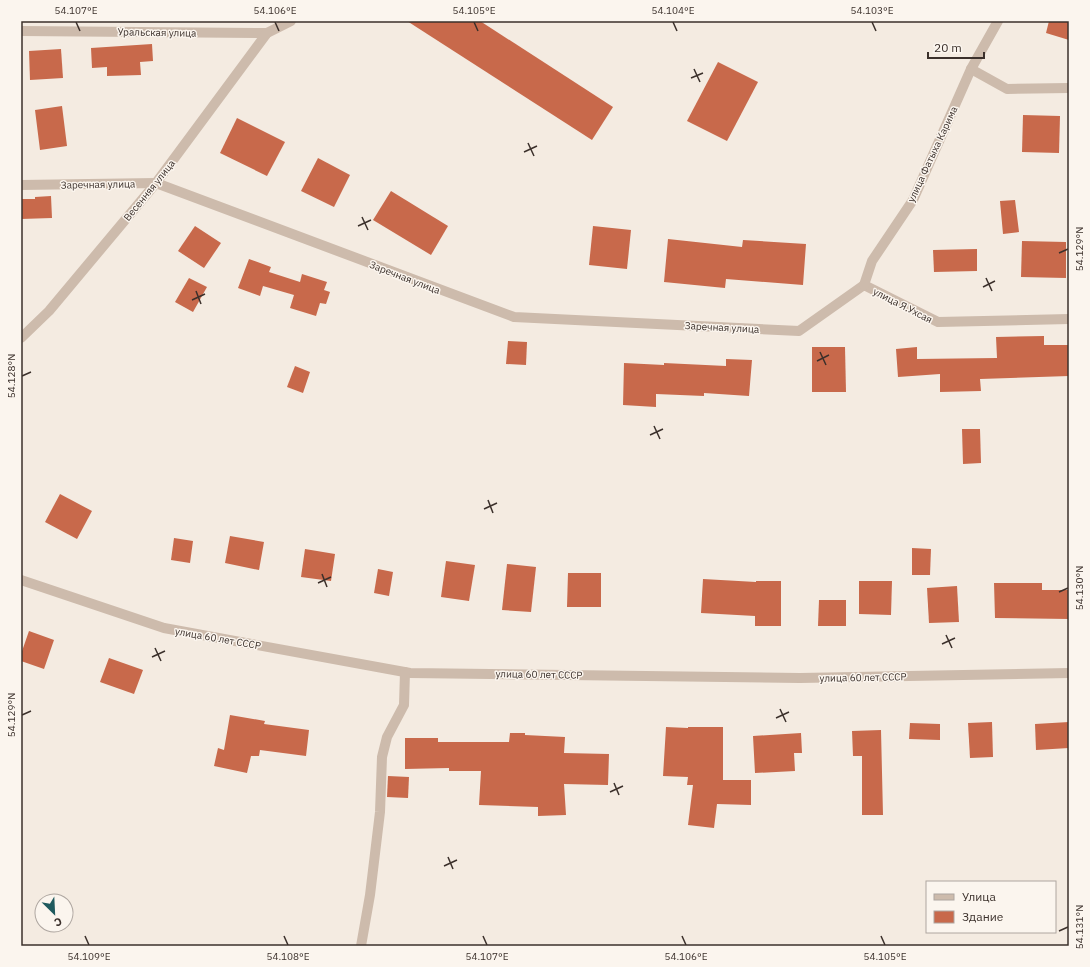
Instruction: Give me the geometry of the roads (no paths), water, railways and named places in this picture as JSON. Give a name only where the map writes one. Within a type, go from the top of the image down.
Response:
[{"type":"street","name":"Уральская улица","points":[[21,31],[267,33],[291,21]]},
{"type":"street","name":"улица Фатыха Карима","points":[[864,285],[872,261],[913,200],[971,69],[998,21]]},
{"type":"street","name":"Весенняя улица","points":[[21,338],[49,311],[156,183],[267,33]]},
{"type":"street","points":[[971,69],[1007,89],[1069,88]]},
{"type":"street","name":"Заречная улица","points":[[21,185],[156,183],[514,317],[799,331]]},
{"type":"street","name":"улица Я.Ухсая","points":[[799,331],[864,285],[938,322],[1069,319]]},
{"type":"street","name":"улица 60 лет СССР","points":[[21,580],[164,628],[410,673],[800,678],[1069,673]]},
{"type":"street","points":[[360,946],[370,895],[380,812],[382,757],[387,737],[404,705],[405,672]]}]
